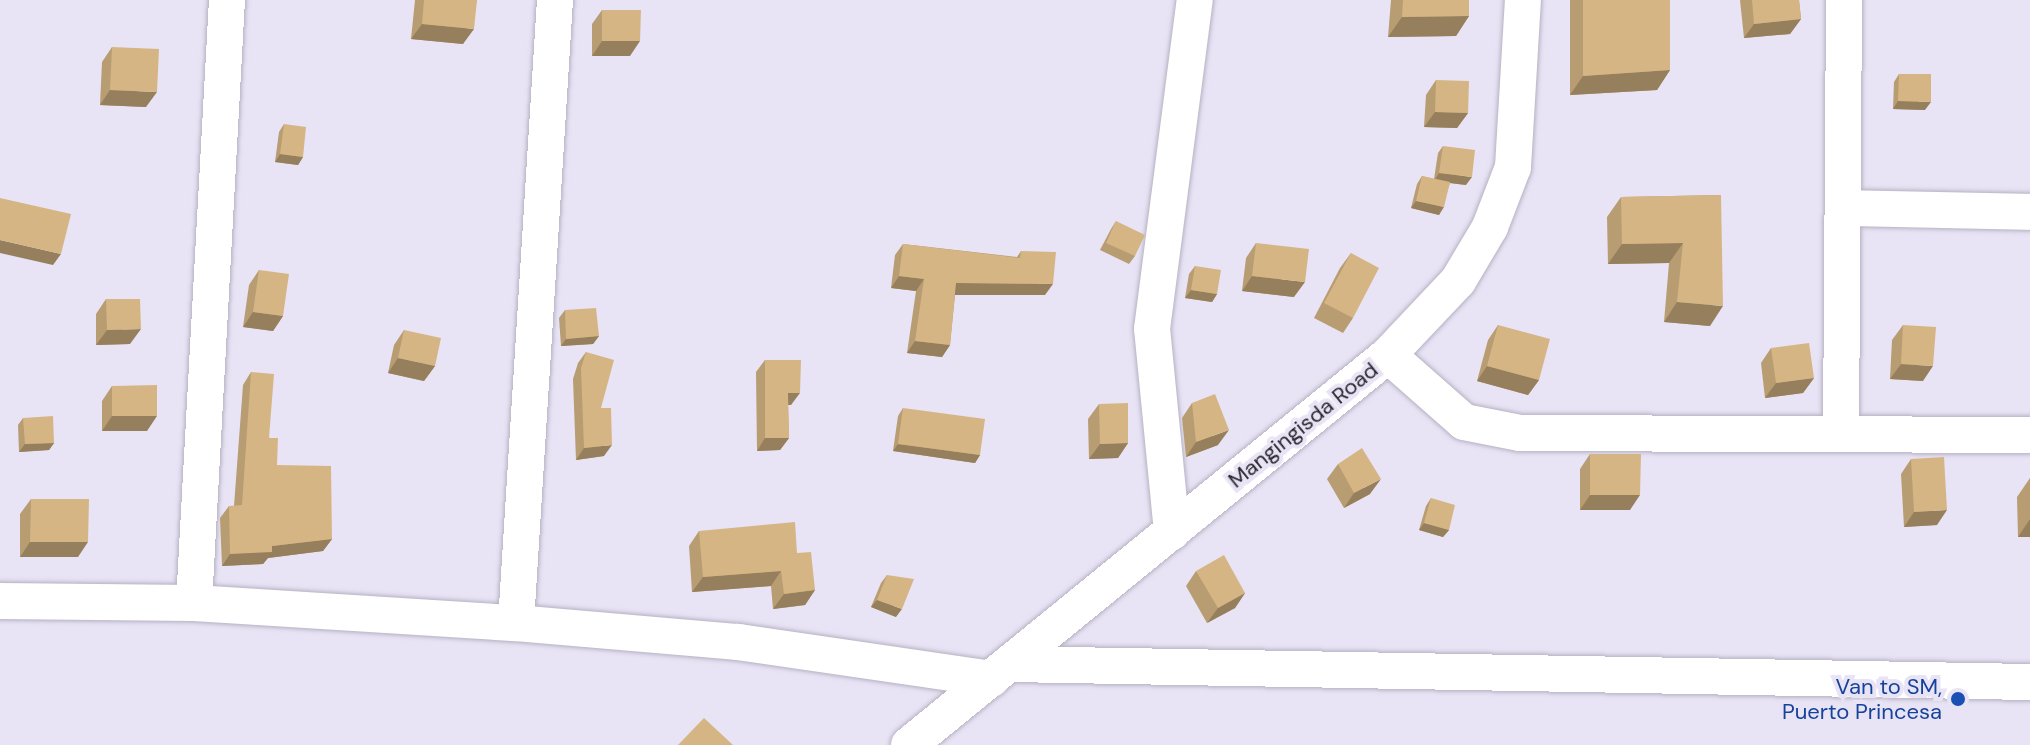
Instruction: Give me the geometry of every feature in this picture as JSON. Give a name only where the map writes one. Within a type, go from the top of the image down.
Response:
[{"type":"street","points":[[194,603],[227,0]]},
{"type":"street","points":[[516,623],[555,0]]},
{"type":"street","points":[[1172,532],[1152,329],[1195,0]]},
{"type":"street","name":"Mangingisda Road","points":[[909,745],[1388,355],[1458,281],[1490,227],[1513,167],[1523,0]]},
{"type":"street","points":[[1841,433],[1845,208],[1844,0]]},
{"type":"street","points":[[1845,208],[2030,212]]},
{"type":"street","points":[[1388,355],[1444,408],[1480,427],[1520,433],[2030,435]]},
{"type":"street","points":[[0,601],[194,603],[516,623],[738,642],[1000,672],[2030,682]]},
{"type":"building","points":[[424,0],[477,0],[474,29],[422,24]]},
{"type":"building","points":[[1403,0],[1469,0],[1469,16],[1402,17]]},
{"type":"building","points":[[1583,0],[1670,0],[1670,70],[1583,76]]},
{"type":"building","points":[[1752,0],[1799,0],[1801,19],[1754,24]]},
{"type":"building","points":[[602,10],[641,10],[640,41],[602,41]]},
{"type":"building","points":[[112,47],[159,49],[157,92],[110,90]]},
{"type":"building","points":[[1899,74],[1931,74],[1931,102],[1898,101]]},
{"type":"building","points":[[1436,80],[1469,81],[1468,113],[1435,112]]},
{"type":"building","points":[[284,124],[306,127],[303,157],[280,154]]},
{"type":"building","points":[[1443,146],[1475,150],[1472,177],[1439,173]]},
{"type":"building","points":[[1422,176],[1450,182],[1444,207],[1416,201]]},
{"type":"building","points":[[1721,195],[1723,306],[1677,302],[1683,243],[1622,244],[1621,197]]},
{"type":"building","points":[[0,198],[71,214],[61,254],[0,240]]},
{"type":"building","points":[[1116,221],[1145,235],[1135,256],[1106,243]]},
{"type":"building","points":[[1256,243],[1309,249],[1305,282],[1252,276]]},
{"type":"building","points":[[903,244],[1020,258],[1021,251],[1056,252],[1053,284],[956,283],[950,345],[915,341],[924,279],[899,276]]},
{"type":"building","points":[[1351,253],[1379,268],[1353,318],[1324,303]]},
{"type":"building","points":[[1195,266],[1221,270],[1217,294],[1191,290]]},
{"type":"building","points":[[259,270],[289,274],[283,316],[253,312]]},
{"type":"building","points":[[106,299],[140,299],[141,329],[107,330]]},
{"type":"building","points":[[596,308],[599,336],[566,339],[565,310]]},
{"type":"building","points":[[1498,325],[1550,339],[1539,380],[1487,366]]},
{"type":"building","points":[[1903,325],[1936,327],[1933,366],[1901,364]]},
{"type":"building","points":[[404,330],[441,338],[435,366],[398,358]]},
{"type":"building","points":[[1809,343],[1814,378],[1776,383],[1771,348]]},
{"type":"building","points":[[586,352],[614,360],[601,408],[611,408],[612,445],[584,448],[581,368]]},
{"type":"building","points":[[765,360],[801,360],[800,393],[788,393],[789,438],[765,438]]},
{"type":"building","points":[[251,372],[274,374],[269,438],[278,438],[277,465],[331,466],[332,539],[272,546],[272,552],[230,554],[229,506],[242,505]]},
{"type":"building","points":[[157,385],[157,416],[112,416],[112,386]]},
{"type":"building","points":[[1215,394],[1229,430],[1196,442],[1192,403]]},
{"type":"building","points":[[1128,403],[1128,443],[1100,444],[1099,404]]},
{"type":"building","points":[[903,408],[985,419],[980,455],[898,444]]},
{"type":"building","points":[[53,416],[54,443],[25,444],[23,418]]},
{"type":"building","points":[[1362,448],[1381,479],[1354,493],[1338,464]]},
{"type":"building","points":[[1590,454],[1641,454],[1640,495],[1590,495]]},
{"type":"building","points":[[1944,457],[1947,510],[1914,512],[1911,459]]},
{"type":"building","points":[[1431,498],[1455,505],[1449,530],[1424,523]]},
{"type":"building","points":[[31,499],[89,499],[88,542],[30,542]]},
{"type":"building","points":[[795,522],[797,553],[811,552],[815,590],[784,594],[781,571],[703,577],[699,531]]},
{"type":"building","points":[[1224,555],[1245,593],[1218,608],[1196,571]]},
{"type":"building","points":[[887,575],[914,579],[902,609],[877,600]]},
{"type":"building","points":[[704,718],[733,745],[678,745]]},
{"type":"place","name":"Van to SM, Puerto Princesa","points":[[1958,699]]}]
